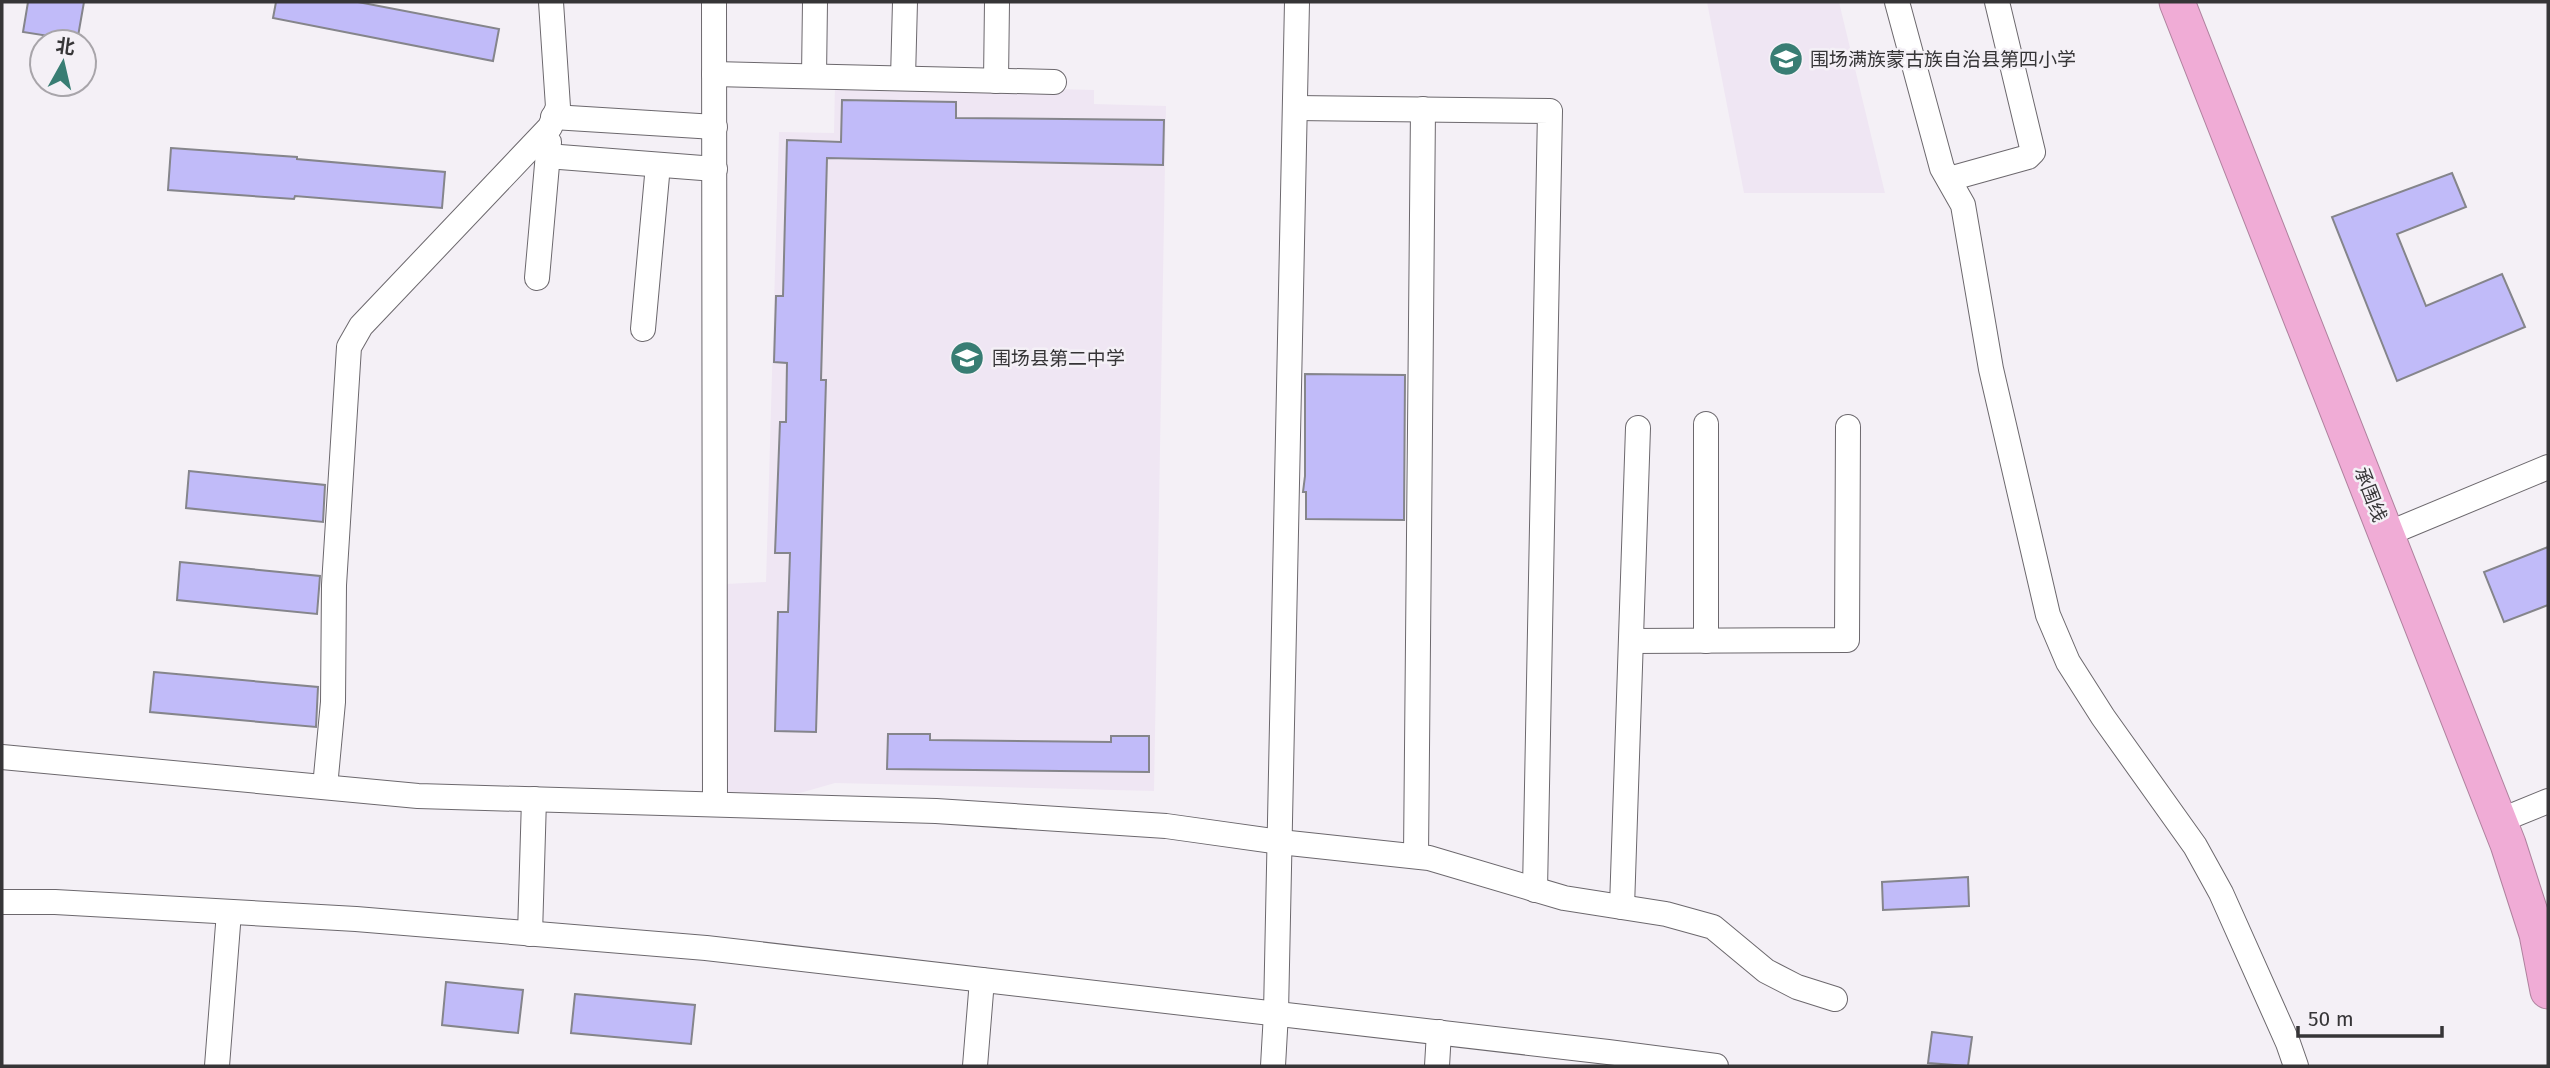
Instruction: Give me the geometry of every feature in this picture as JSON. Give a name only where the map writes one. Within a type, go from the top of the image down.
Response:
[{"type":"highway","name":"承围线","points":[[2177,2],[2499,821],[2536,934],[2548,991]]},
{"type":"street","points":[[537,278],[547,156],[552,122],[558,107],[551,2]]},
{"type":"street","points":[[714,2],[715,803]]},
{"type":"street","points":[[814,76],[815,2]]},
{"type":"street","points":[[903,78],[905,2]]},
{"type":"street","points":[[996,80],[997,2]]},
{"type":"street","points":[[1273,1066],[1297,2]]},
{"type":"street","points":[[1897,2],[1942,168],[1963,205],[1991,369],[2048,615],[2068,662],[2103,717],[2195,846],[2221,893],[2296,1066]]},
{"type":"street","points":[[1949,179],[2028,157],[2033,152],[1997,2]]},
{"type":"street","points":[[714,74],[1054,82]]},
{"type":"street","points":[[1296,108],[1550,111],[1535,890]]},
{"type":"street","points":[[1416,856],[1423,110]]},
{"type":"street","points":[[325,787],[333,702],[334,584],[349,347],[361,326],[552,122],[715,127]]},
{"type":"street","points":[[547,156],[715,169]]},
{"type":"street","points":[[643,329],[657,164]]},
{"type":"street","points":[[1706,424],[1706,641]]},
{"type":"street","points":[[1631,641],[1847,640],[1848,427]]},
{"type":"street","points":[[1622,907],[1638,428]]},
{"type":"street","points":[[2386,534],[2548,467]]},
{"type":"street","points":[[2,757],[418,796],[936,811],[1139,824],[1416,856],[1564,898],[1666,914],[1713,927],[1766,971],[1797,987],[1835,999]]},
{"type":"street","points":[[530,934],[534,799]]},
{"type":"street","points":[[2499,821],[2548,800]]},
{"type":"street","points":[[2,902],[55,902],[229,912],[706,948],[1440,1032],[1626,1060],[1713,1066]]},
{"type":"street","points":[[217,1066],[229,912]]},
{"type":"street","points":[[975,1066],[982,980]]},
{"type":"street","points":[[1437,1066],[1440,1032]]},
{"type":"shaded area","name":"围场满族蒙古族自治县第四小学","points":[[1707,2],[1839,2],[1885,193],[1744,193]]},
{"type":"shaded area","name":"围场县第二中学","points":[[835,83],[1094,90],[1094,104],[1166,106],[1154,791],[835,783],[800,793],[726,795],[726,584],[766,582],[779,132],[834,133]]},
{"type":"building","points":[[28,2],[84,2],[79,28],[28,28],[28,33],[23,32]]},
{"type":"building","points":[[276,2],[358,2],[499,29],[493,61],[273,18]]},
{"type":"building","points":[[842,100],[956,102],[956,118],[1164,120],[1163,165],[827,158],[821,380],[826,380],[816,732],[775,731],[778,612],[788,612],[790,553],[775,553],[780,422],[786,422],[787,363],[774,362],[776,296],[783,296],[787,140],[841,142]]},
{"type":"building","points":[[171,148],[445,172],[442,208],[295,196],[294,199],[168,190]]},
{"type":"building","points":[[2452,173],[2466,207],[2397,234],[2426,306],[2502,274],[2525,327],[2397,381],[2332,217]]},
{"type":"building","points":[[1305,374],[1405,375],[1404,520],[1306,519],[1306,492],[1303,492]]},
{"type":"building","points":[[189,471],[325,485],[323,522],[186,508]]},
{"type":"building","points":[[2548,547],[2548,605],[2504,622],[2484,572]]},
{"type":"building","points":[[180,562],[320,576],[317,614],[177,600]]},
{"type":"building","points":[[154,672],[318,687],[316,727],[150,712]]},
{"type":"building","points":[[888,734],[930,734],[930,740],[1111,742],[1111,736],[1149,736],[1149,772],[887,769]]},
{"type":"building","points":[[1968,877],[1969,906],[1883,910],[1882,882]]},
{"type":"building","points":[[446,982],[523,990],[518,1033],[442,1025]]},
{"type":"building","points":[[575,994],[695,1005],[691,1044],[571,1033]]},
{"type":"building","points":[[1932,1032],[1972,1037],[1968,1066],[1928,1063]]},
{"type":"place","name":"围场满族蒙古族自治县第四小学","points":[[1786,59]]},
{"type":"place","name":"围场县第二中学","points":[[967,358]]}]
